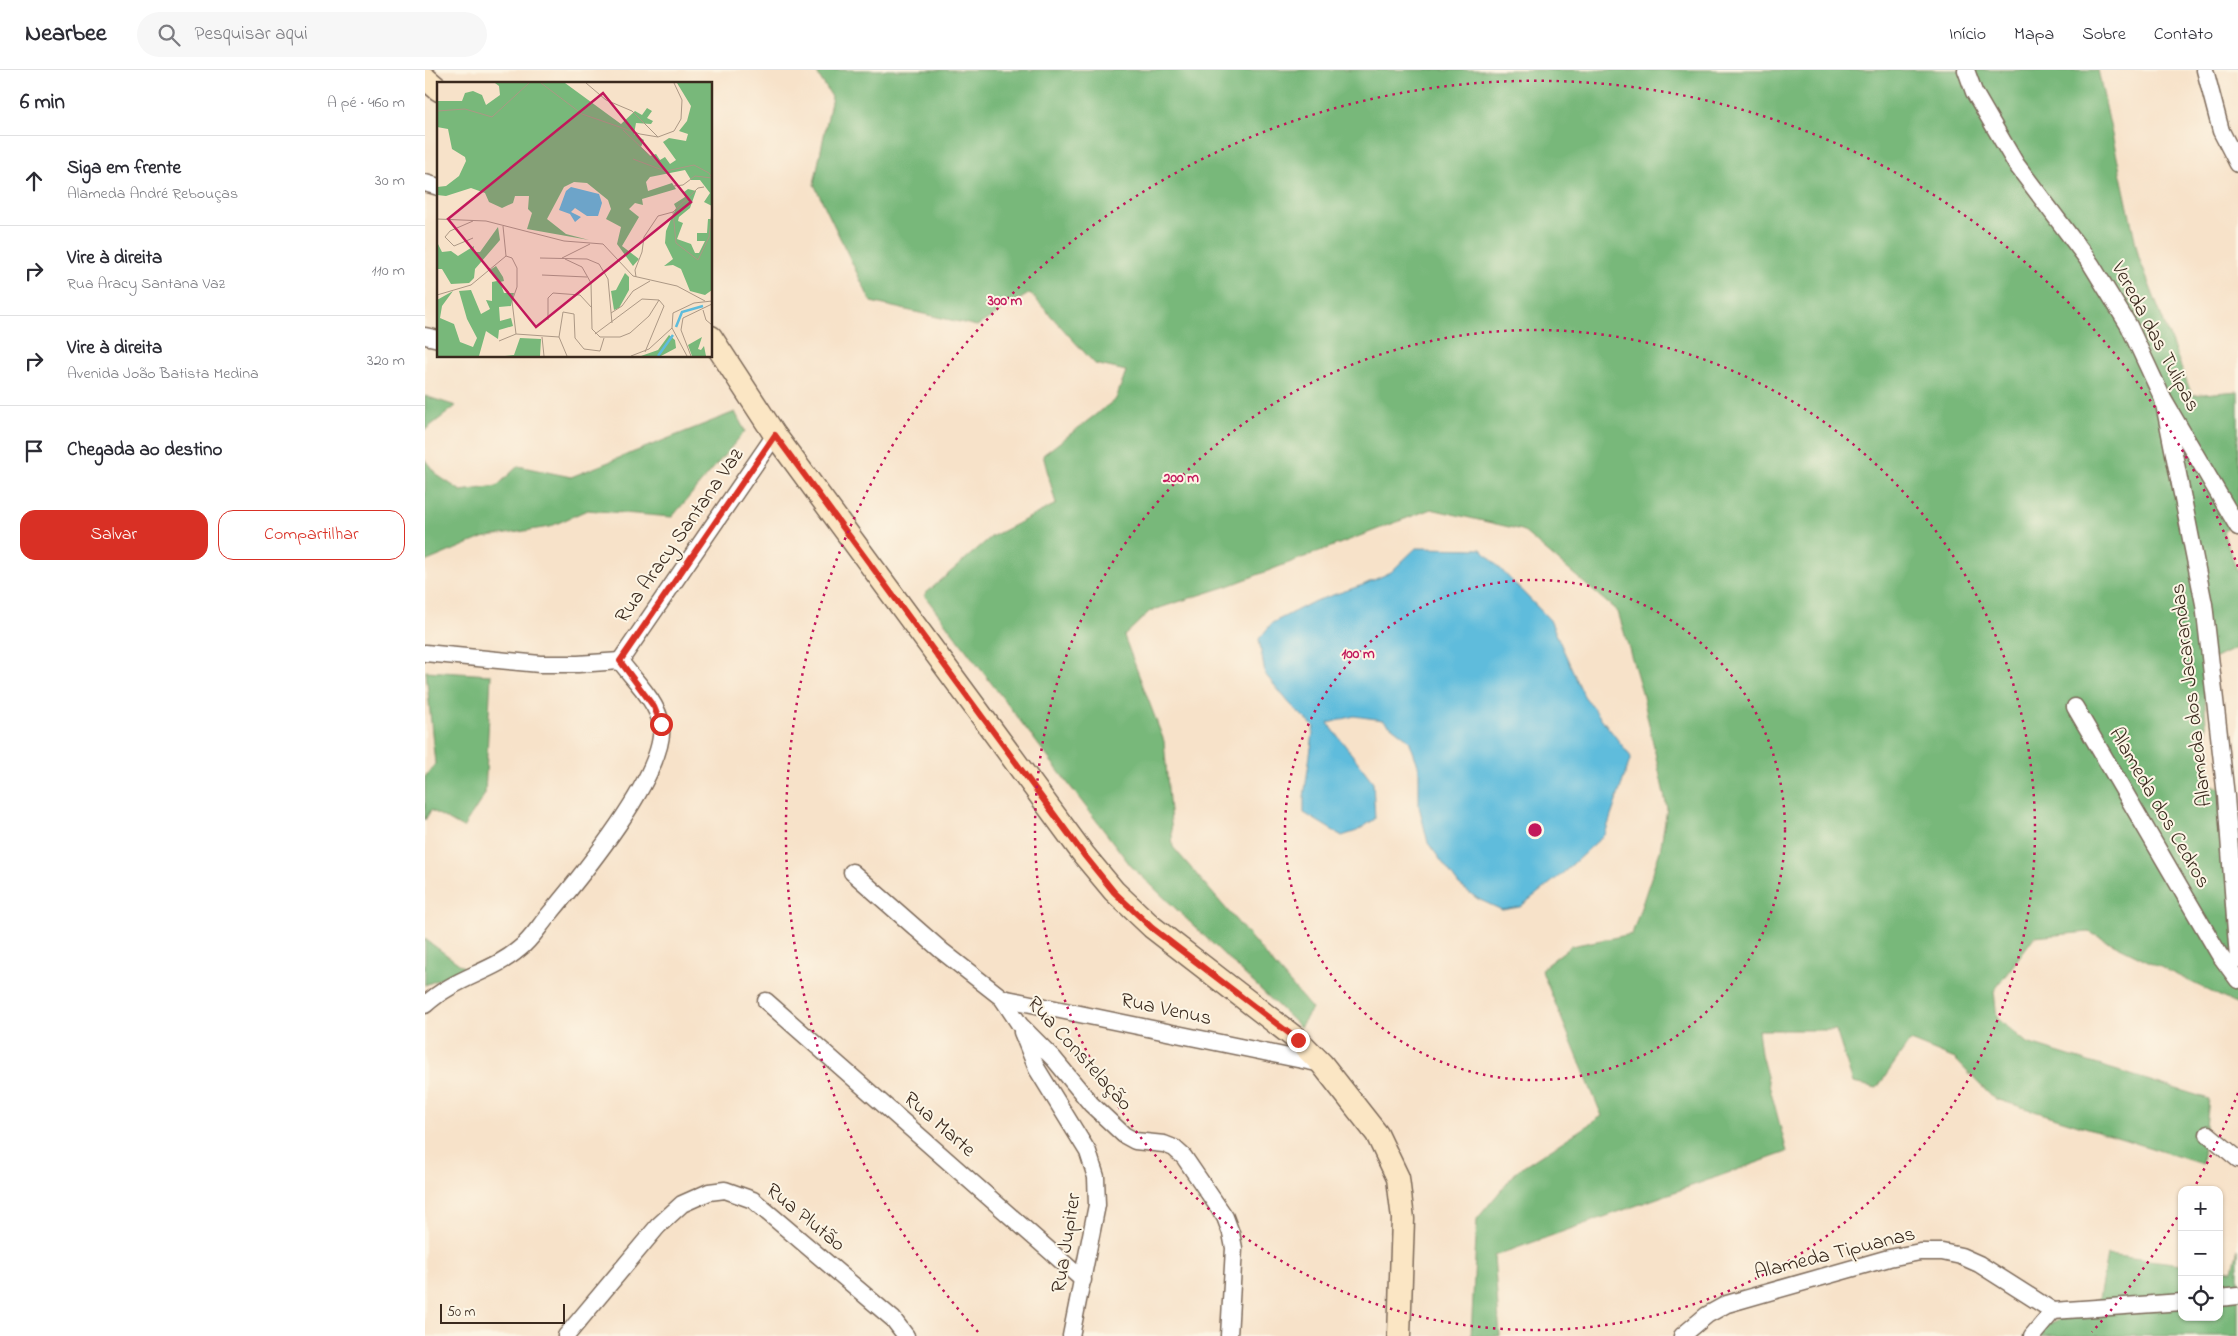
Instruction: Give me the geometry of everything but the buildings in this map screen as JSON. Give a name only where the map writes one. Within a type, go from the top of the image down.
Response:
[{"type":"main road","points":[[425,78],[437,88]]},
{"type":"main road","points":[[713,340],[775,435],[1114,892],[1152,928],[1298,1040],[1322,1064],[1377,1134],[1398,1178],[1403,1219],[1399,1336]]},
{"type":"street","name":"Vereda das Tulipas","points":[[1966,70],[1974,92],[2016,164],[2091,264],[2129,326],[2163,400],[2238,527]]},
{"type":"street","points":[[2205,70],[2221,131],[2238,164]]},
{"type":"street","name":"Alameda dos Jacarandas","points":[[2163,400],[2205,604],[2226,796],[2238,959]]},
{"type":"street","name":"Rua Aracy Santana Vaz","points":[[620,661],[775,435]]},
{"type":"street","points":[[425,653],[540,664],[620,661],[654,707],[661,724],[659,747],[629,810],[561,901],[520,949],[499,962],[460,980],[438,993],[425,1005]]},
{"type":"street","name":"Alameda dos Cedros","points":[[2075,707],[2219,954],[2238,980]]},
{"type":"street","name":"Rua Constelação","points":[[852,872],[942,950],[1002,998],[1020,1025],[1053,1059],[1091,1104],[1124,1135],[1135,1140],[1164,1144],[1174,1148],[1205,1187],[1225,1217],[1235,1248],[1229,1336]]},
{"type":"street","name":"Rua Venus","points":[[1002,998],[1322,1064]]},
{"type":"street","name":"Rua Marte","points":[[766,1001],[1083,1280]]},
{"type":"street","name":"Rua Jupiter","points":[[1020,1025],[1037,1069],[1088,1152],[1096,1177],[1097,1205],[1071,1336]]},
{"type":"street","points":[[2208,1134],[2238,1159]]},
{"type":"street","name":"Rua Plutão","points":[[565,1336],[659,1226],[682,1204],[709,1192],[725,1190],[753,1200],[893,1319],[906,1336]]},
{"type":"street","name":"Alameda Tipuanas","points":[[1682,1336],[1707,1315],[1727,1304],[1889,1258],[1920,1252],[1942,1252],[1961,1256],[1979,1264],[2053,1311]]},
{"type":"street","points":[[2223,1298],[2238,1296]]},
{"type":"street","points":[[2032,1336],[2053,1311],[2178,1302]]},
{"type":"green space","points":[[815,70],[2098,70],[2139,258],[2192,395],[2238,391],[2238,520],[2223,532],[2238,573],[2238,647],[2203,664],[2209,784],[2238,794],[2238,1005],[2089,932],[2034,937],[1994,991],[1997,1018],[2027,1043],[2209,1099],[2202,1164],[1993,1098],[1955,1059],[1910,1041],[1877,1088],[1853,1083],[1836,1030],[1758,1030],[1761,1054],[1787,1152],[1494,1256],[1500,1336],[1471,1336],[1477,1219],[1517,1171],[1602,1116],[1541,969],[1571,946],[1632,934],[1660,851],[1667,808],[1642,692],[1618,612],[1522,530],[1431,509],[1228,586],[1150,611],[1124,636],[1164,741],[1173,847],[1312,1009],[1300,1027],[1131,866],[924,595],[991,537],[1056,504],[1043,455],[1116,399],[1126,371],[1095,364],[1030,293],[977,326],[871,302],[814,184],[832,97]]},
{"type":"green space","points":[[425,396],[456,406],[425,430]]},
{"type":"green space","points":[[735,412],[745,431],[672,517],[587,510],[549,527],[482,538],[425,562],[425,460],[437,475],[461,491],[497,486],[518,466],[571,477]]},
{"type":"green space","points":[[426,671],[491,675],[485,794],[463,828],[431,810],[425,820],[425,777],[435,764]]},
{"type":"green space","points":[[425,939],[466,969],[425,985]]},
{"type":"green space","points":[[2238,1248],[2238,1336],[2026,1336],[2099,1298],[2107,1255],[2178,1264],[2178,1321],[2223,1321],[2223,1269],[2233,1270]]},
{"type":"water","points":[[1416,548],[1481,549],[1550,620],[1584,696],[1631,757],[1605,834],[1562,874],[1520,907],[1502,910],[1478,899],[1459,885],[1428,843],[1419,806],[1419,768],[1409,740],[1383,720],[1354,716],[1328,723],[1373,782],[1375,819],[1357,831],[1342,836],[1304,813],[1304,797],[1314,727],[1290,704],[1265,674],[1259,639],[1272,623],[1315,601],[1363,585],[1391,572]]},
{"type":"route","points":[[661,724],[654,707],[645,693],[620,661],[775,435],[1084,855],[1114,892],[1152,928],[1298,1040]]}]
